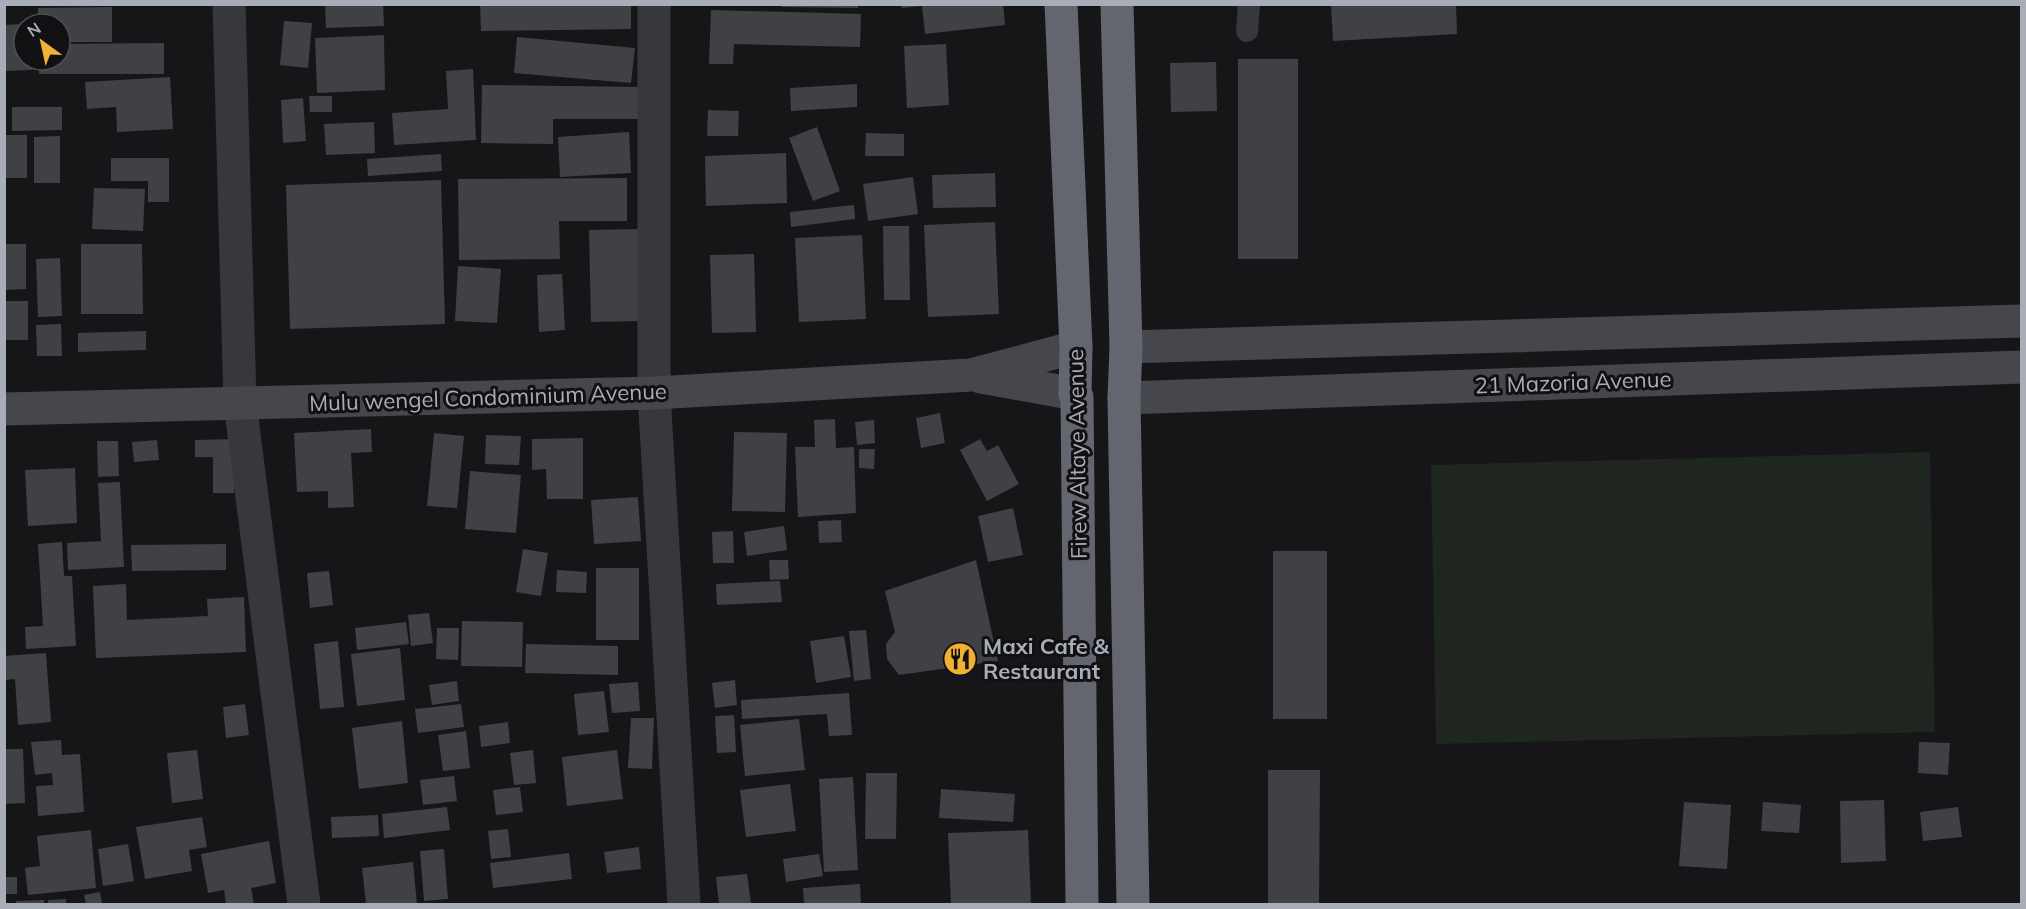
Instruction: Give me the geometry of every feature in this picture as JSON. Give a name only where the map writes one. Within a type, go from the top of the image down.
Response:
[{"type":"highway","name":"Firew Altaye Avenue","points":[[1061,4],[1076,347],[1082,904]]},
{"type":"highway","points":[[1116,4],[1126,347],[1124,398],[1133,904]]},
{"type":"highway","points":[[1076,347],[1126,347]]},
{"type":"highway","points":[[1075,394],[1124,398]]},
{"type":"main road","points":[[1126,347],[2022,321]]},
{"type":"main road","points":[[971,375],[1076,347]]},
{"type":"main road","name":"21 Mazoria Avenue","points":[[1124,398],[2022,367]]},
{"type":"main road","name":"Mulu wengel Condominium Avenue","points":[[4,409],[654,393],[971,375]]},
{"type":"main road","points":[[971,375],[1075,394]]},
{"type":"street","points":[[229,4],[240,403],[304,904]]},
{"type":"street","points":[[654,4],[654,393],[684,904]]},
{"type":"lane","points":[[1247,31],[1249,4]]},
{"type":"shaded area","points":[[1930,452],[1935,732],[1436,744],[1431,465]]},
{"type":"building","points":[[325,4],[383,4],[384,26],[326,28]]},
{"type":"building","points":[[480,4],[631,4],[631,29],[481,31]]},
{"type":"building","points":[[782,4],[858,4],[858,8],[782,7]]},
{"type":"building","points":[[901,4],[1003,4],[1005,25],[925,34],[922,6],[902,8]]},
{"type":"building","points":[[1331,4],[1456,4],[1457,34],[1333,41]]},
{"type":"building","points":[[112,7],[112,42],[72,42],[72,12],[38,12],[38,8]]},
{"type":"building","points":[[711,10],[861,14],[860,47],[734,44],[733,64],[709,64]]},
{"type":"building","points":[[284,21],[312,23],[308,68],[280,65]]},
{"type":"building","points":[[4,25],[12,25],[12,71],[4,71]]},
{"type":"building","points":[[384,35],[385,90],[317,93],[315,38]]},
{"type":"building","points":[[517,37],[635,48],[631,83],[514,73]]},
{"type":"building","points":[[164,43],[164,74],[39,74],[39,72],[72,72],[72,44]]},
{"type":"building","points":[[946,44],[949,105],[907,108],[904,46]]},
{"type":"building","points":[[1238,59],[1298,59],[1298,259],[1238,259]]},
{"type":"building","points":[[1216,62],[1217,111],[1171,112],[1170,63]]},
{"type":"building","points":[[473,69],[476,140],[394,145],[392,113],[448,109],[446,71]]},
{"type":"building","points":[[170,77],[173,129],[117,132],[116,107],[87,109],[85,82]]},
{"type":"building","points":[[857,84],[857,107],[791,111],[790,88]]},
{"type":"building","points":[[482,85],[643,87],[643,119],[553,119],[553,144],[481,143]]},
{"type":"building","points":[[309,96],[332,96],[332,112],[310,112]]},
{"type":"building","points":[[303,98],[306,141],[283,143],[281,100]]},
{"type":"building","points":[[12,107],[62,107],[62,130],[12,131]]},
{"type":"building","points":[[708,110],[739,111],[738,136],[707,136]]},
{"type":"building","points":[[374,122],[375,153],[326,155],[324,124]]},
{"type":"building","points":[[817,127],[840,191],[813,201],[789,138]]},
{"type":"building","points":[[629,132],[631,173],[560,177],[558,137]]},
{"type":"building","points":[[866,133],[904,134],[904,156],[865,156]]},
{"type":"building","points":[[4,135],[27,135],[27,178],[4,178]]},
{"type":"building","points":[[60,136],[60,183],[34,183],[34,137]]},
{"type":"building","points":[[786,153],[787,203],[706,206],[705,156]]},
{"type":"building","points":[[441,154],[442,171],[368,176],[367,159]]},
{"type":"building","points":[[111,158],[169,158],[169,202],[148,202],[148,181],[111,181]]},
{"type":"building","points":[[995,173],[996,207],[933,208],[932,175]]},
{"type":"building","points":[[913,177],[918,214],[868,221],[863,184]]},
{"type":"building","points":[[627,178],[627,221],[559,221],[560,259],[459,260],[458,179]]},
{"type":"building","points":[[441,180],[445,324],[290,329],[286,185]]},
{"type":"building","points":[[94,188],[145,189],[143,231],[92,229]]},
{"type":"building","points":[[854,205],[855,219],[791,227],[790,212]]},
{"type":"building","points":[[995,222],[999,314],[928,317],[924,225]]},
{"type":"building","points":[[883,226],[909,226],[910,300],[884,300]]},
{"type":"building","points":[[641,229],[642,321],[591,322],[589,230]]},
{"type":"building","points":[[862,235],[866,319],[799,322],[795,238]]},
{"type":"building","points":[[4,244],[26,244],[26,289],[4,290]]},
{"type":"building","points":[[81,244],[142,244],[143,314],[81,314]]},
{"type":"building","points":[[754,254],[756,332],[712,333],[710,255]]},
{"type":"building","points":[[60,258],[62,316],[38,317],[36,259]]},
{"type":"building","points":[[458,266],[501,269],[497,323],[455,321]]},
{"type":"building","points":[[562,274],[565,330],[539,332],[537,275]]},
{"type":"building","points":[[4,301],[28,301],[28,340],[4,340]]},
{"type":"building","points":[[61,324],[62,356],[37,356],[36,325]]},
{"type":"building","points":[[146,331],[146,350],[78,352],[78,333]]},
{"type":"building","points":[[940,413],[945,443],[921,448],[916,418]]},
{"type":"building","points":[[835,419],[836,448],[854,447],[856,513],[798,517],[795,447],[815,447],[814,420]]},
{"type":"building","points":[[874,420],[875,443],[857,445],[855,422]]},
{"type":"building","points":[[371,429],[372,452],[351,453],[354,507],[328,508],[328,491],[297,492],[294,433]]},
{"type":"building","points":[[734,432],[787,433],[785,512],[732,511]]},
{"type":"building","points":[[434,433],[464,436],[457,508],[427,506]]},
{"type":"building","points":[[486,435],[521,436],[519,465],[485,464]]},
{"type":"building","points":[[583,438],[583,499],[547,499],[546,469],[532,470],[532,439]]},
{"type":"building","points":[[234,439],[234,493],[213,493],[213,457],[195,457],[195,440]]},
{"type":"building","points":[[980,439],[987,451],[998,445],[1019,484],[987,501],[960,450]]},
{"type":"building","points":[[157,440],[159,460],[134,462],[132,442]]},
{"type":"building","points":[[97,441],[118,441],[119,476],[98,477]]},
{"type":"building","points":[[859,449],[875,449],[874,469],[859,468]]},
{"type":"building","points":[[75,468],[77,523],[28,526],[25,470]]},
{"type":"building","points":[[470,471],[521,475],[516,533],[465,529]]},
{"type":"building","points":[[120,482],[124,567],[68,570],[67,543],[101,541],[98,483]]},
{"type":"building","points":[[638,497],[641,541],[594,544],[591,500]]},
{"type":"building","points":[[1013,508],[1023,555],[988,562],[978,516]]},
{"type":"building","points":[[841,520],[842,542],[819,543],[818,521]]},
{"type":"building","points":[[784,526],[787,550],[747,556],[744,532]]},
{"type":"building","points":[[733,531],[734,563],[713,563],[712,532]]},
{"type":"building","points":[[62,542],[64,576],[72,576],[76,646],[26,649],[25,627],[43,626],[38,544]]},
{"type":"building","points":[[226,544],[226,570],[132,571],[131,545]]},
{"type":"building","points":[[523,549],[548,553],[541,596],[516,592]]},
{"type":"building","points":[[1273,551],[1327,551],[1327,719],[1273,719]]},
{"type":"building","points":[[769,560],[788,560],[789,579],[770,580]]},
{"type":"building","points":[[976,560],[998,661],[899,675],[887,659],[886,644],[895,632],[885,591]]},
{"type":"building","points":[[596,568],[639,568],[639,640],[596,640]]},
{"type":"building","points":[[557,570],[587,572],[586,593],[556,592]]},
{"type":"building","points":[[329,571],[333,605],[310,608],[307,573]]},
{"type":"building","points":[[780,581],[782,602],[717,605],[716,584]]},
{"type":"building","points":[[126,584],[127,620],[208,616],[207,599],[244,597],[246,652],[96,658],[93,586]]},
{"type":"building","points":[[429,613],[433,643],[411,646],[408,615]]},
{"type":"building","points":[[462,621],[523,622],[522,667],[461,666]]},
{"type":"building","points":[[406,622],[409,644],[357,650],[355,628]]},
{"type":"building","points":[[437,628],[459,628],[458,660],[436,659]]},
{"type":"building","points":[[866,630],[871,679],[854,681],[849,631]]},
{"type":"building","points":[[844,636],[851,677],[816,683],[810,641]]},
{"type":"building","points":[[338,641],[344,707],[320,709],[314,644]]},
{"type":"building","points":[[526,644],[618,646],[618,675],[525,673]]},
{"type":"building","points":[[400,648],[405,700],[357,706],[351,654]]},
{"type":"building","points":[[46,653],[51,722],[18,725],[15,679],[4,680],[4,656]]},
{"type":"building","points":[[735,680],[737,705],[715,708],[712,683]]},
{"type":"building","points":[[457,681],[459,701],[432,705],[429,685]]},
{"type":"building","points":[[638,682],[640,711],[612,713],[609,684]]},
{"type":"building","points":[[604,691],[609,732],[578,735],[574,694]]},
{"type":"building","points":[[849,693],[852,735],[829,736],[827,714],[742,719],[741,700]]},
{"type":"building","points":[[245,704],[249,735],[226,738],[223,707]]},
{"type":"building","points":[[461,704],[464,727],[418,733],[415,709]]},
{"type":"building","points":[[734,715],[736,752],[717,753],[715,716]]},
{"type":"building","points":[[631,718],[654,718],[652,769],[628,768]]},
{"type":"building","points":[[799,719],[805,770],[745,776],[740,725]]},
{"type":"building","points":[[402,721],[408,783],[359,789],[352,728]]},
{"type":"building","points":[[508,722],[510,743],[481,747],[479,726]]},
{"type":"building","points":[[466,731],[470,768],[443,771],[438,735]]},
{"type":"building","points":[[61,740],[62,755],[80,754],[84,812],[38,816],[36,786],[53,785],[52,773],[35,775],[31,742]]},
{"type":"building","points":[[1919,742],[1950,743],[1948,775],[1918,773]]},
{"type":"building","points":[[4,749],[23,749],[25,803],[4,804]]},
{"type":"building","points":[[197,750],[203,799],[172,803],[167,753]]},
{"type":"building","points":[[533,750],[536,783],[514,785],[510,753]]},
{"type":"building","points":[[617,750],[623,799],[567,806],[562,757]]},
{"type":"building","points":[[1268,770],[1320,770],[1319,904],[1268,904]]},
{"type":"building","points":[[866,773],[897,773],[896,839],[865,839]]},
{"type":"building","points":[[454,776],[457,801],[423,805],[420,780]]},
{"type":"building","points":[[853,777],[858,870],[824,872],[819,779]]},
{"type":"building","points":[[790,784],[796,831],[746,837],[740,790]]},
{"type":"building","points":[[520,787],[523,812],[496,815],[493,790]]},
{"type":"building","points":[[941,789],[1015,794],[1013,822],[939,818]]},
{"type":"building","points":[[1884,800],[1886,861],[1841,863],[1840,801]]},
{"type":"building","points":[[1684,802],[1731,805],[1727,869],[1679,866]]},
{"type":"building","points":[[1763,802],[1801,805],[1799,833],[1761,831]]},
{"type":"building","points":[[447,807],[450,830],[384,838],[382,814]]},
{"type":"building","points":[[1958,807],[1962,837],[1923,841],[1920,812]]},
{"type":"building","points":[[378,815],[379,836],[332,838],[331,817]]},
{"type":"building","points":[[202,817],[207,847],[189,850],[192,871],[145,879],[136,827]]},
{"type":"building","points":[[508,829],[511,857],[491,859],[488,831]]},
{"type":"building","points":[[91,830],[96,888],[28,895],[25,868],[40,866],[37,836]]},
{"type":"building","points":[[1028,830],[1031,904],[951,904],[948,833]]},
{"type":"building","points":[[269,841],[276,883],[251,888],[254,904],[226,904],[224,890],[208,893],[201,854]]},
{"type":"building","points":[[128,844],[134,881],[103,886],[98,849]]},
{"type":"building","points":[[639,847],[641,869],[607,873],[604,852]]},
{"type":"building","points":[[444,849],[448,899],[424,901],[420,851]]},
{"type":"building","points":[[569,853],[572,879],[493,888],[490,863]]},
{"type":"building","points":[[819,854],[823,876],[786,882],[783,859]]},
{"type":"building","points":[[413,862],[417,904],[366,904],[362,868]]},
{"type":"building","points":[[747,874],[751,903],[719,904],[716,877]]},
{"type":"building","points":[[4,877],[17,877],[17,894],[4,894]]},
{"type":"building","points":[[860,884],[861,904],[804,904],[803,888]]},
{"type":"building","points":[[100,892],[102,904],[86,904],[84,895]]},
{"type":"building","points":[[66,899],[66,904],[48,904],[48,900]]},
{"type":"building","points":[[44,900],[44,904],[16,904],[16,901]]},
{"type":"place","name":"Maxi Cafe & Restaurant","points":[[960,659]]}]
